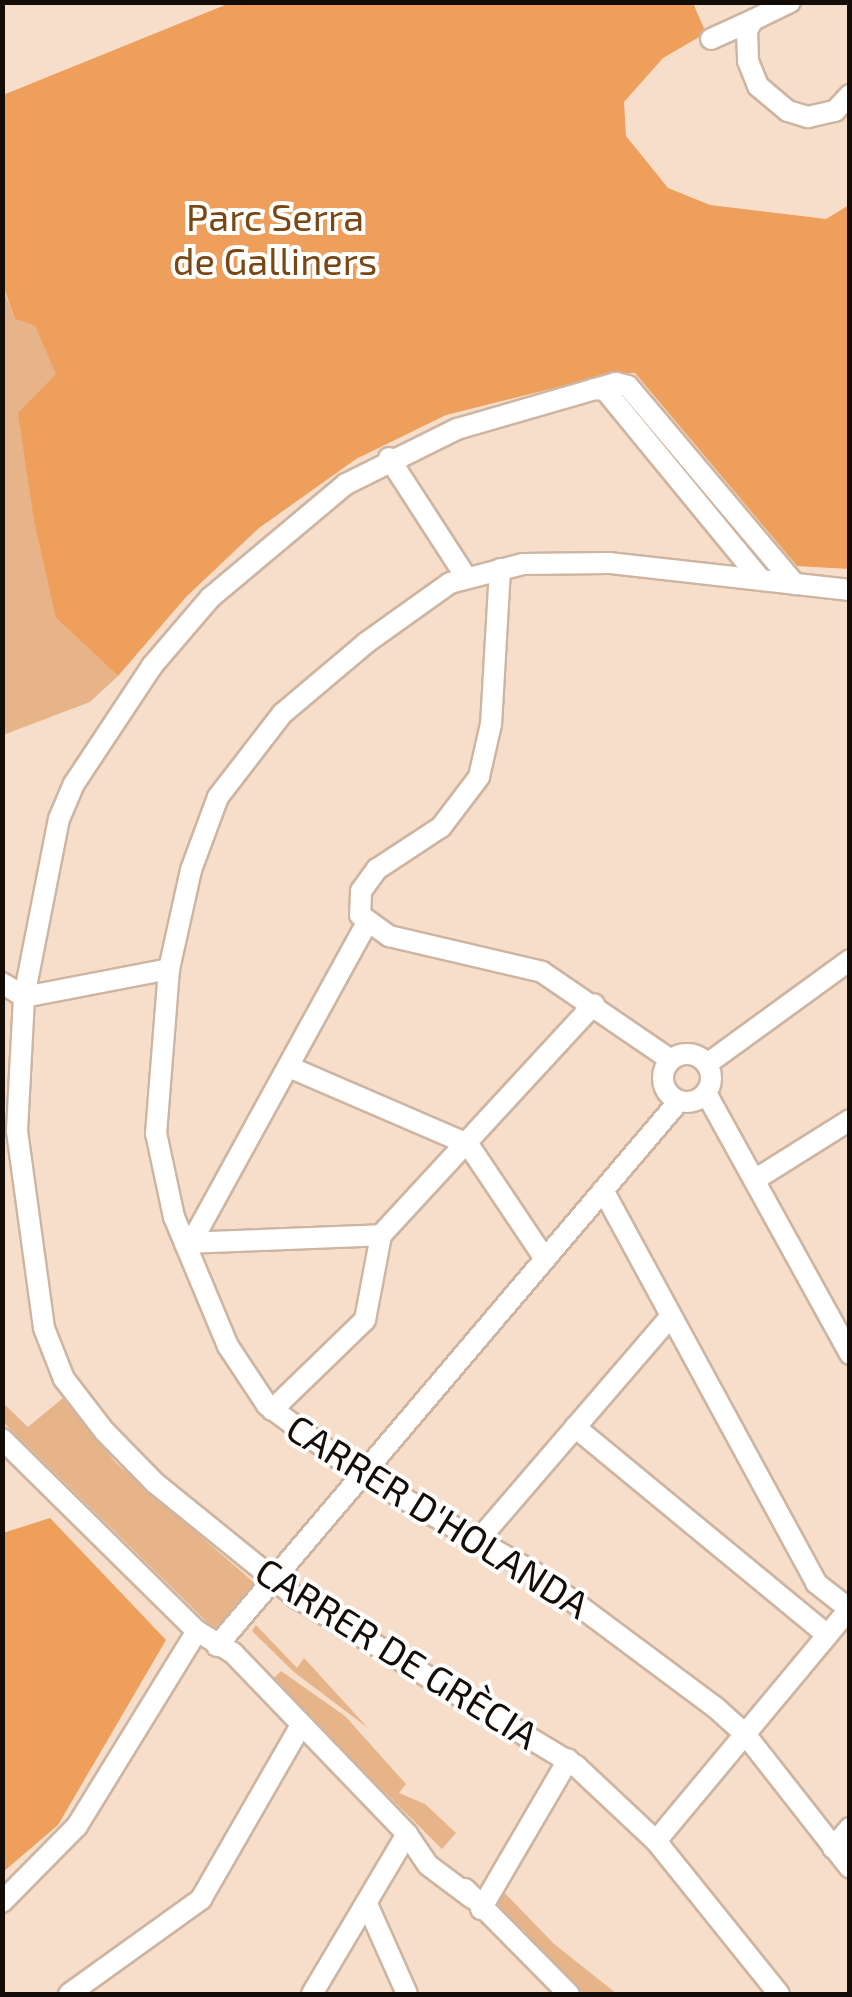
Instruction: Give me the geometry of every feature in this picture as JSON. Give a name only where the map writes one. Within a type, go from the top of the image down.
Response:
[{"type":"street","points":[[711,39],[790,2]]},
{"type":"street","points":[[753,20],[746,40],[751,74],[777,104],[818,117],[850,95]]},
{"type":"street","points":[[594,389],[616,383],[639,394],[795,584]]},
{"type":"street","points":[[594,389],[605,390],[761,580]]},
{"type":"street","name":"CARRER DE GRÈCIA","points":[[594,389],[472,424],[389,458],[286,530],[210,598],[104,734],[60,819],[10,1064],[17,1132],[35,1282],[64,1378],[145,1474],[276,1582],[568,1760],[656,1841],[779,1994]]},
{"type":"street","points":[[389,458],[466,576]]},
{"type":"street","name":"CARRER D'HOLANDA","points":[[850,590],[609,563],[500,569],[466,576],[421,600],[310,687],[236,770],[191,870],[169,969],[156,1133],[160,1176],[228,1346],[272,1410],[360,1474],[482,1538],[622,1635],[746,1734],[850,1868]]},
{"type":"street","points":[[500,569],[491,724],[480,776],[441,826],[388,858],[368,880],[359,904],[366,924],[406,942],[542,972],[671,1060]]},
{"type":"street","points":[[185,1243],[290,1067],[366,924]]},
{"type":"street","points":[[706,1064],[850,960]]},
{"type":"street","points":[[2,984],[24,998],[169,969]]},
{"type":"street","points":[[272,1410],[365,1320],[381,1234],[594,1004]]},
{"type":"street","points":[[671,1060],[694,1054],[706,1064]]},
{"type":"street","points":[[671,1060],[663,1078],[678,1100]]},
{"type":"street","points":[[706,1064],[706,1093],[850,1354]]},
{"type":"street","points":[[290,1067],[468,1144],[545,1259]]},
{"type":"street","points":[[216,1646],[276,1582],[360,1474],[678,1100],[706,1093]]},
{"type":"street","points":[[756,1179],[850,1120]]},
{"type":"street","points":[[603,1190],[810,1572],[849,1609],[656,1841]]},
{"type":"street","points":[[185,1243],[381,1234]]},
{"type":"street","points":[[482,1538],[672,1316]]},
{"type":"street","points":[[575,1427],[828,1635]]},
{"type":"street","points":[[2,1440],[216,1646],[230,1668],[300,1728],[406,1834],[428,1865],[477,1904],[568,1994]]},
{"type":"street","points":[[2,1902],[67,1840],[197,1631]]},
{"type":"street","points":[[68,1994],[202,1898],[300,1728]]},
{"type":"street","points":[[477,1904],[568,1760]]},
{"type":"street","points":[[834,1848],[850,1828]]},
{"type":"street","points":[[312,1994],[406,1834]]},
{"type":"street","points":[[367,1904],[408,1994]]},
{"type":"shaded area","points":[[2,286],[15,319],[35,326],[57,374],[56,618],[118,676],[90,702],[3,735]]},
{"type":"shaded area","points":[[63,1398],[116,1463],[258,1586],[227,1624],[213,1628],[3,1422],[2,1402],[28,1427]]},
{"type":"shaded area","points":[[256,1625],[297,1668],[304,1658],[368,1728],[294,1672],[252,1631]]},
{"type":"shaded area","points":[[281,1671],[345,1716],[406,1784],[399,1793],[425,1804],[456,1833],[442,1849],[272,1680]]},
{"type":"shaded area","points":[[499,1887],[553,1943],[617,1994],[584,1994],[492,1903]]},
{"type":"green space","name":"Parc Serra de Galliners","points":[[230,3],[693,3],[706,33],[663,58],[624,102],[626,136],[668,188],[710,205],[826,219],[849,205],[849,569],[797,566],[635,373],[615,373],[446,415],[356,459],[259,528],[186,597],[118,676],[56,618],[34,520],[18,413],[56,374],[35,326],[15,319],[3,286],[3,95]]},
{"type":"green space","points":[[50,1518],[166,1640],[58,1825],[3,1872],[3,1533]]}]
